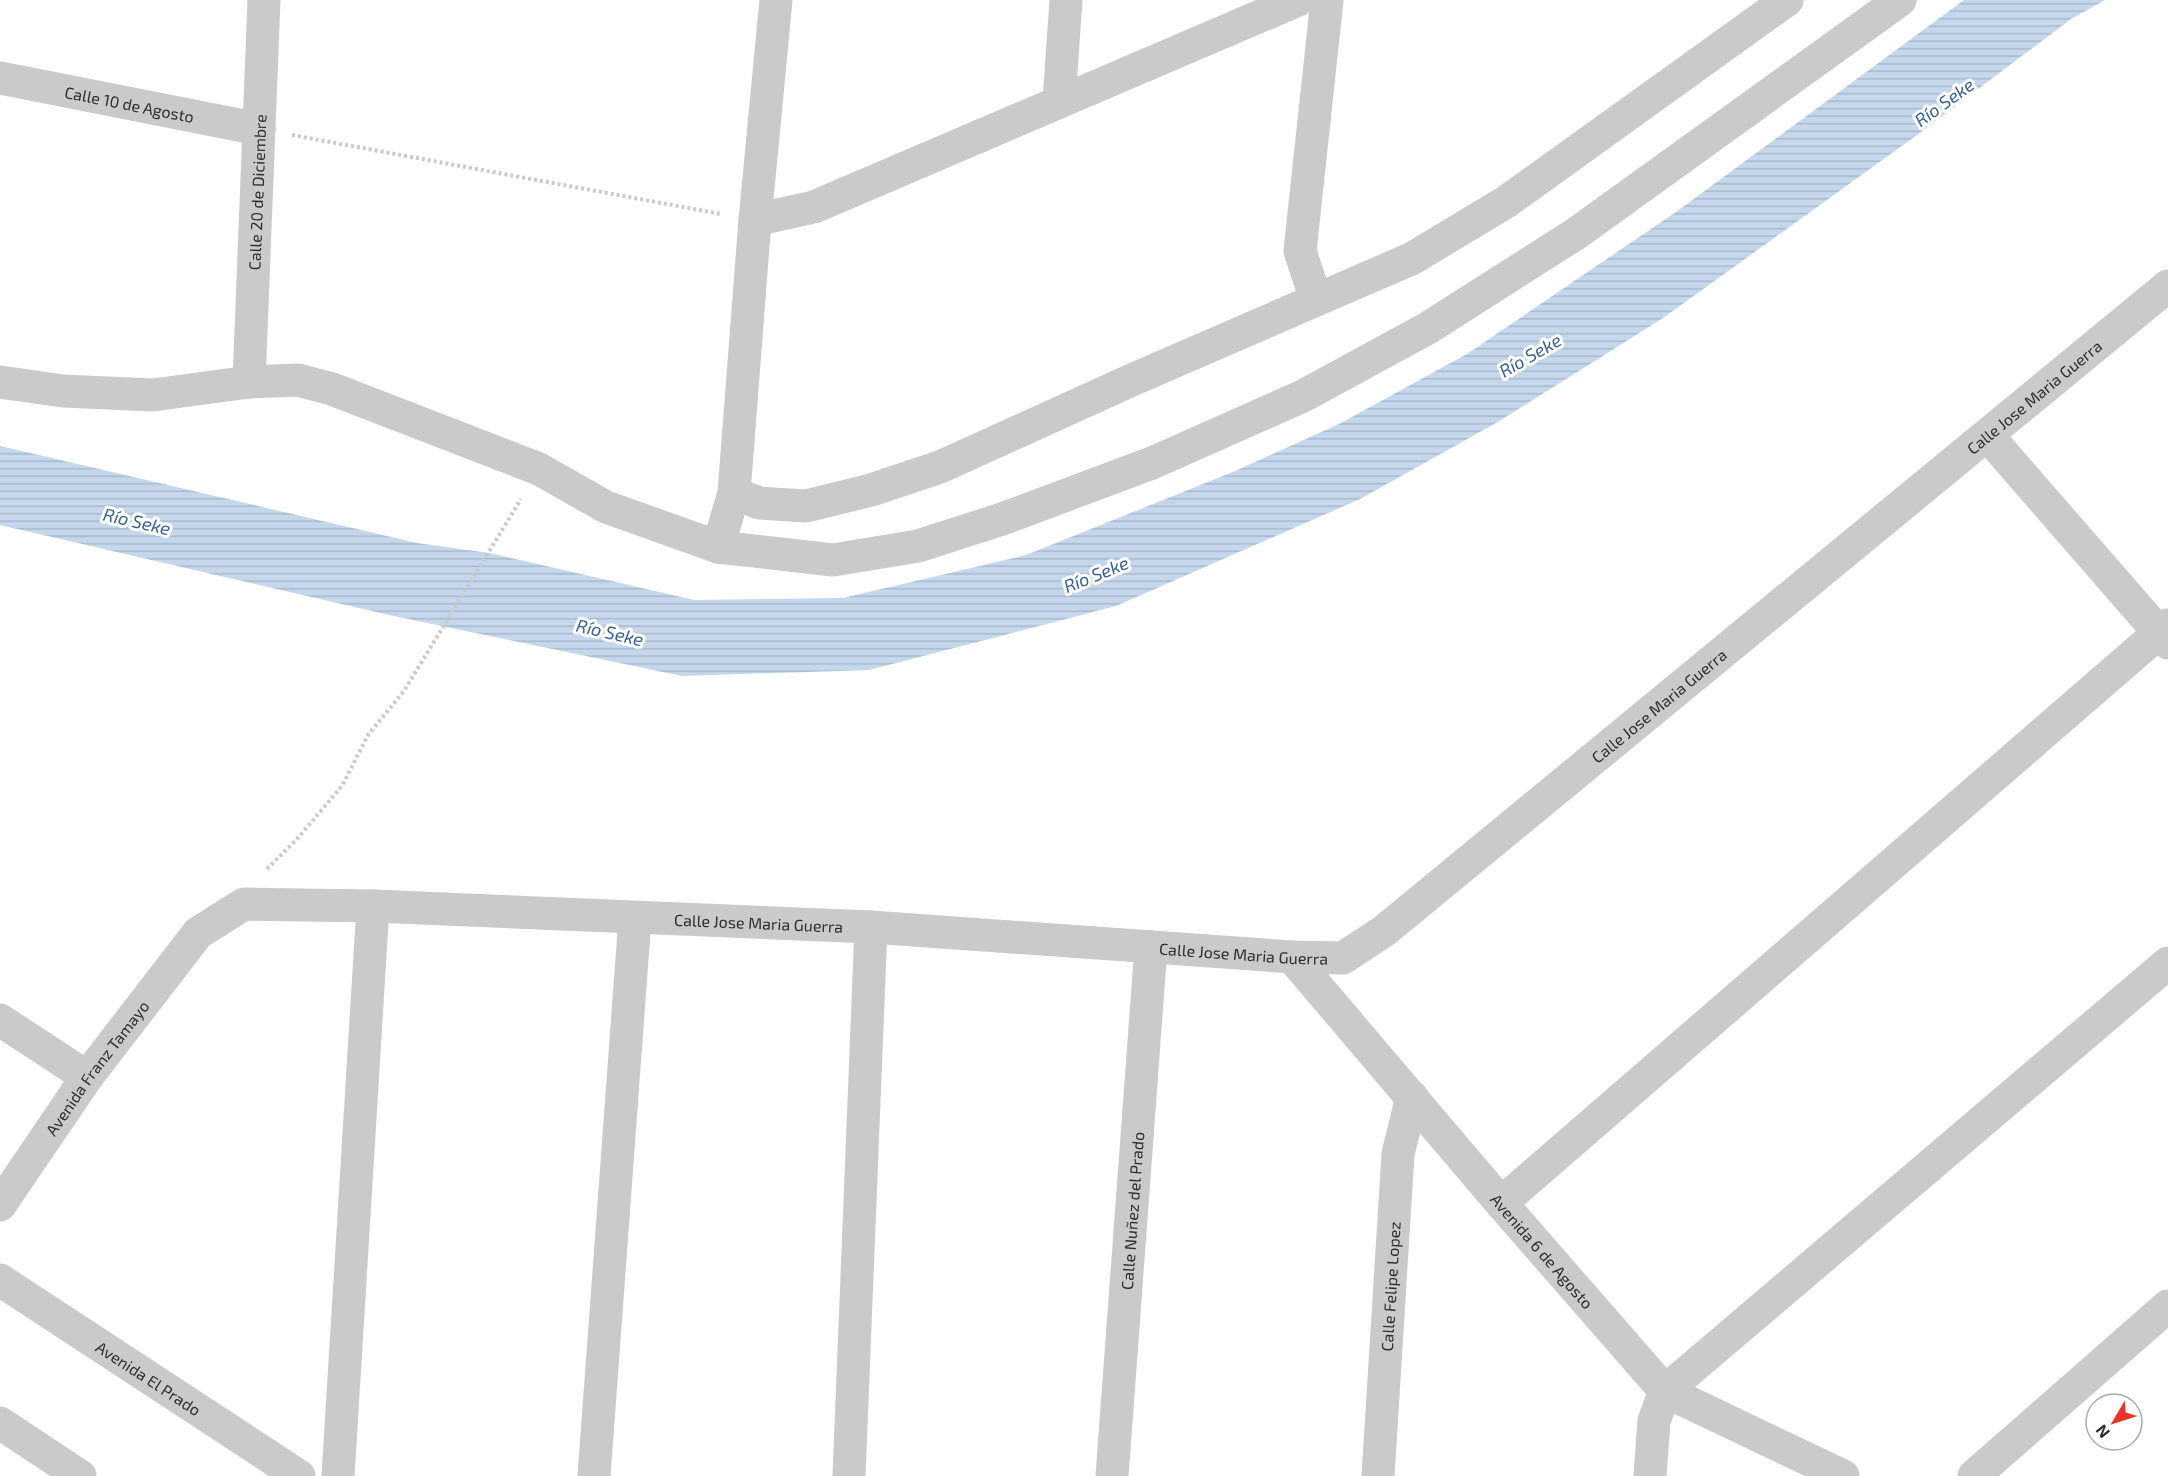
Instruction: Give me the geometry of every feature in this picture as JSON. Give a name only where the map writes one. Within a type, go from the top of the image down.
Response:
[{"type":"street","name":"Calle 20 de Diciembre","points":[[249,382],[264,0]]},
{"type":"street","points":[[718,547],[734,493],[755,220],[776,0]]},
{"type":"street","points":[[1059,101],[1066,0]]},
{"type":"street","points":[[755,220],[814,207],[1298,0]]},
{"type":"street","points":[[1316,300],[1300,251],[1327,0]]},
{"type":"street","points":[[734,493],[759,503],[806,506],[871,490],[940,467],[1134,379],[1413,258],[1506,202],[1787,0]]},
{"type":"street","points":[[0,382],[63,391],[153,395],[249,382],[298,380],[332,389],[539,469],[606,507],[718,547],[833,560],[918,546],[1002,519],[1152,463],[1303,396],[1428,328],[1577,233],[1900,0]]},
{"type":"street","name":"Calle 10 de Agosto","points":[[0,78],[259,129]]},
{"type":"street","name":"Calle Jose Maria Guerra","points":[[244,904],[373,906],[871,927],[1292,957],[1343,958],[1384,931],[2168,286]]},
{"type":"street","points":[[1501,1203],[2165,633],[1988,436]]},
{"type":"street","name":"Avenida Franz Tamayo","points":[[0,1205],[87,1077],[198,933],[244,904]]},
{"type":"street","points":[[338,1476],[373,906]]},
{"type":"street","points":[[594,1476],[634,918]]},
{"type":"street","points":[[849,1476],[871,927]]},
{"type":"street","name":"Calle Nuñez del Prado","points":[[1112,1476],[1151,947]]},
{"type":"street","name":"Avenida 6 de Agosto","points":[[1292,957],[1501,1203],[1665,1391],[1844,1476]]},
{"type":"street","points":[[1650,1476],[1654,1421],[1665,1391],[2168,963]]},
{"type":"street","points":[[0,1020],[87,1077]]},
{"type":"street","name":"Calle Felipe Lopez","points":[[1378,1476],[1398,1154],[1412,1097]]},
{"type":"street","name":"Avenida El Prado","points":[[0,1280],[299,1476]]},
{"type":"street","points":[[1974,1476],[2168,1306]]},
{"type":"street","points":[[0,1423],[80,1476]]},
{"type":"path","points":[[259,129],[755,220]]},
{"type":"path","points":[[244,904],[251,884],[297,839],[342,786],[368,735],[404,691],[539,469]]},
{"type":"water","name":"Río Seke","points":[[1964,0],[2105,0],[2071,19],[1917,135],[1663,318],[1496,423],[1360,499],[1116,606],[869,670],[682,676],[389,615],[0,525],[0,446],[417,543],[489,553],[694,600],[843,598],[1026,555],[1233,472],[1339,424],[1467,354],[1676,212]]}]
